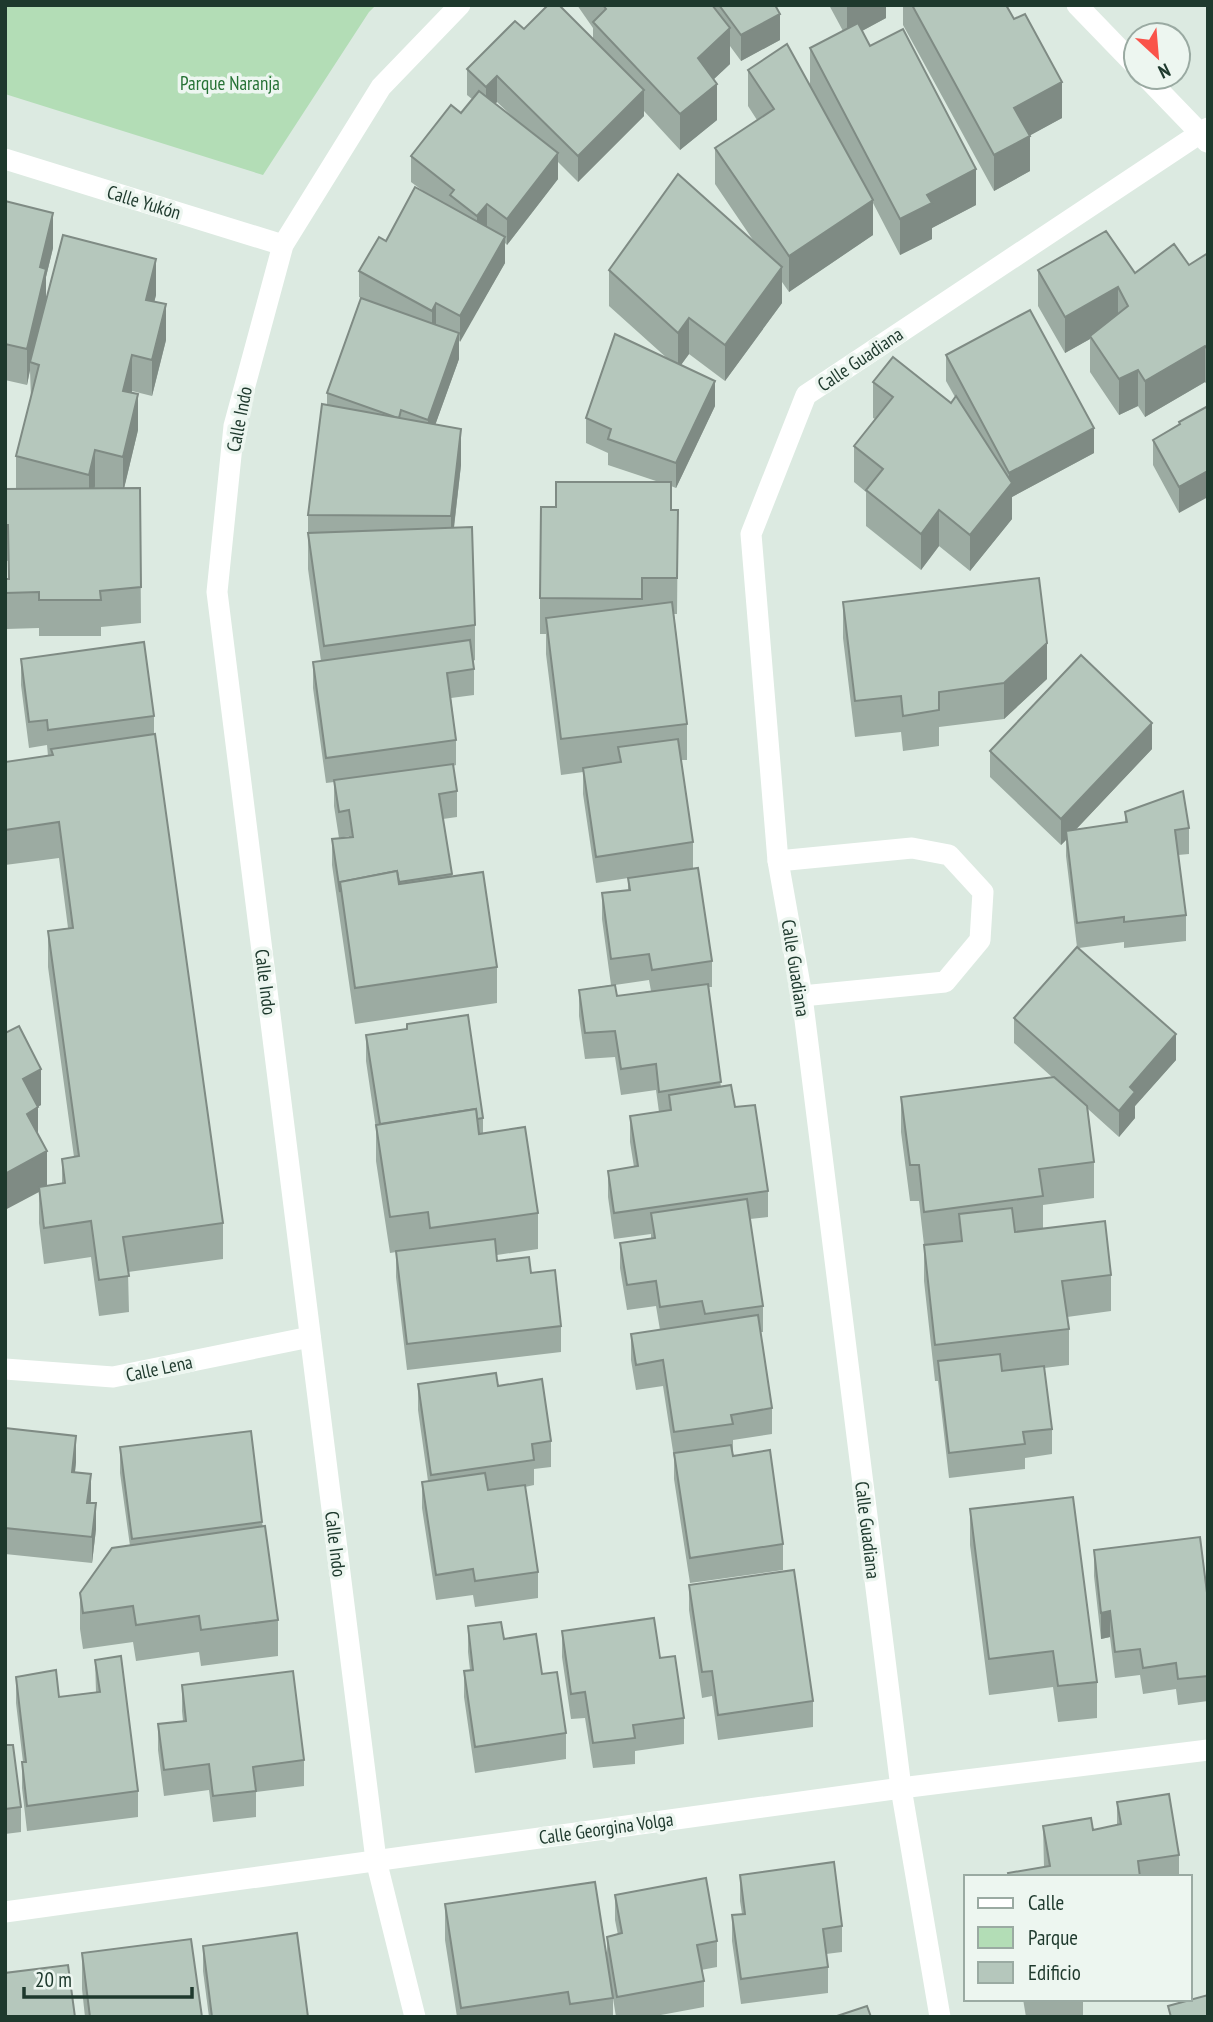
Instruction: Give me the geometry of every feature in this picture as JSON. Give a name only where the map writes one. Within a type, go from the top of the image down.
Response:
[{"type":"street","name":"Calle Indo","points":[[415,2017],[376,1860],[217,592],[234,426],[283,245],[381,87],[460,5]]},
{"type":"street","points":[[1077,5],[1122,52]]},
{"type":"street","points":[[1160,91],[1205,135]]},
{"type":"street","name":"Calle Guadiana","points":[[940,2017],[901,1787],[802,996],[778,861],[751,534],[806,395],[1205,135]]},
{"type":"street","name":"Calle Yukón","points":[[5,159],[283,245]]},
{"type":"street","points":[[778,861],[912,848],[949,855],[983,892],[980,940],[945,982],[802,996]]},
{"type":"street","name":"Calle Lena","points":[[5,1368],[113,1377],[310,1337]]},
{"type":"street","name":"Calle Georgina Volga","points":[[5,1912],[901,1787],[1208,1750]]},
{"type":"green space","name":"Parque Naranja","points":[[5,5],[376,5],[263,175],[5,94]]},
{"type":"building","points":[[548,5],[559,5],[644,90],[578,156],[497,76],[486,87],[467,69],[515,21],[524,29]]},
{"type":"building","points":[[603,5],[712,5],[730,28],[698,58],[717,84],[680,114],[593,22],[606,9]]},
{"type":"building","points":[[719,5],[775,5],[780,14],[741,35]]},
{"type":"building","points":[[912,5],[1006,5],[1014,19],[1025,14],[1062,82],[1014,108],[1030,136],[994,155]]},
{"type":"building","points":[[858,23],[870,46],[903,29],[976,169],[927,195],[932,203],[900,219],[810,48]]},
{"type":"building","points":[[787,44],[873,200],[789,256],[715,148],[774,109],[748,70]]},
{"type":"building","points":[[479,91],[558,153],[507,219],[487,204],[477,216],[450,195],[454,190],[411,156],[451,105],[461,113]]},
{"type":"building","points":[[678,174],[782,267],[725,345],[689,318],[678,333],[609,270]]},
{"type":"building","points":[[415,187],[505,237],[460,316],[436,303],[432,311],[359,271],[379,237],[386,241]]},
{"type":"building","points":[[5,201],[53,213],[40,267],[46,269],[27,349],[5,344]]},
{"type":"building","points":[[1106,231],[1135,273],[1174,244],[1189,265],[1208,253],[1208,350],[1205,346],[1145,381],[1138,370],[1119,379],[1090,336],[1128,306],[1118,287],[1065,317],[1038,270]]},
{"type":"building","points":[[63,235],[156,259],[146,300],[166,304],[152,360],[132,355],[123,391],[138,394],[123,457],[95,450],[89,475],[16,456],[39,365],[30,362]]},
{"type":"building","points":[[361,298],[459,333],[428,420],[401,410],[399,418],[395,417],[327,393]]},
{"type":"building","points":[[1030,310],[1094,428],[1009,473],[946,355]]},
{"type":"building","points":[[615,334],[715,381],[676,463],[608,439],[611,429],[586,418]]},
{"type":"building","points":[[893,357],[951,403],[956,396],[1012,483],[970,535],[939,510],[921,534],[866,490],[883,469],[854,446],[893,397],[873,382]]},
{"type":"building","points":[[322,404],[461,429],[451,516],[308,515]]},
{"type":"building","points":[[1208,406],[1208,471],[1179,487],[1153,440]]},
{"type":"building","points":[[556,482],[671,482],[671,510],[678,510],[677,578],[642,578],[642,599],[540,598],[541,507],[556,507]]},
{"type":"building","points":[[140,488],[141,587],[100,591],[101,600],[39,600],[39,592],[6,593],[5,617],[5,579],[9,579],[5,489]]},
{"type":"building","points":[[472,527],[475,625],[324,646],[308,533]]},
{"type":"building","points":[[1039,578],[1047,643],[1004,683],[939,692],[939,710],[903,716],[901,696],[855,701],[843,602]]},
{"type":"building","points":[[672,602],[687,724],[561,739],[546,618]]},
{"type":"building","points":[[470,640],[474,669],[447,673],[456,740],[326,758],[313,662]]},
{"type":"building","points":[[144,642],[154,716],[48,730],[47,720],[29,722],[21,659]]},
{"type":"building","points":[[1081,655],[1152,723],[1061,819],[990,751]]},
{"type":"building","points":[[155,734],[223,1223],[123,1237],[129,1276],[99,1280],[91,1221],[44,1228],[39,1187],[65,1183],[62,1159],[79,1156],[48,931],[73,928],[59,822],[5,830],[5,762],[53,755],[51,749]]},
{"type":"building","points":[[678,739],[693,842],[596,857],[583,768],[621,762],[618,747]]},
{"type":"building","points":[[453,764],[457,791],[439,794],[452,874],[399,882],[397,871],[340,882],[340,892],[332,839],[353,837],[349,810],[339,812],[334,780]]},
{"type":"building","points":[[1183,791],[1189,828],[1175,830],[1186,915],[1124,922],[1124,917],[1077,923],[1066,831],[1127,822],[1125,812]]},
{"type":"building","points":[[698,868],[712,961],[652,970],[649,954],[611,959],[602,893],[630,890],[628,878]]},
{"type":"building","points":[[397,871],[399,884],[483,872],[497,967],[355,988],[340,882]]},
{"type":"building","points":[[1077,947],[1176,1034],[1130,1087],[1135,1092],[1119,1111],[1014,1018]]},
{"type":"building","points":[[708,984],[721,1082],[659,1092],[656,1064],[621,1069],[615,1031],[585,1033],[579,990],[615,985],[617,996]]},
{"type":"building","points":[[468,1015],[483,1118],[477,1119],[476,1109],[380,1124],[366,1035],[407,1029],[407,1024]]},
{"type":"building","points":[[19,1026],[41,1069],[23,1079],[38,1107],[27,1114],[47,1151],[5,1174],[5,1033]]},
{"type":"building","points":[[1054,1077],[1087,1106],[1094,1162],[1039,1169],[1043,1196],[924,1212],[919,1165],[910,1165],[901,1097]]},
{"type":"building","points":[[731,1085],[735,1107],[755,1105],[768,1191],[614,1213],[608,1171],[638,1166],[630,1116],[671,1110],[669,1095]]},
{"type":"building","points":[[476,1109],[479,1134],[525,1127],[538,1213],[430,1228],[428,1212],[390,1217],[376,1125]]},
{"type":"building","points":[[747,1199],[763,1306],[705,1314],[702,1301],[660,1307],[656,1281],[627,1285],[620,1243],[655,1238],[651,1213]]},
{"type":"building","points":[[1012,1208],[1015,1232],[1105,1221],[1111,1275],[1062,1281],[1069,1329],[935,1345],[924,1245],[962,1241],[959,1214]]},
{"type":"building","points":[[495,1239],[497,1261],[529,1257],[531,1273],[555,1270],[561,1326],[407,1344],[396,1251]]},
{"type":"building","points":[[758,1315],[772,1408],[731,1415],[733,1424],[674,1432],[663,1360],[636,1365],[631,1334]]},
{"type":"building","points":[[1000,1354],[1002,1371],[1044,1366],[1052,1429],[1023,1432],[1025,1444],[949,1453],[938,1361]]},
{"type":"building","points":[[496,1373],[498,1386],[542,1379],[551,1441],[532,1444],[534,1460],[431,1475],[418,1384]]},
{"type":"building","points":[[5,1428],[76,1436],[72,1472],[91,1474],[87,1503],[96,1503],[92,1537],[5,1528]]},
{"type":"building","points":[[251,1431],[262,1522],[132,1539],[120,1447]]},
{"type":"building","points":[[731,1445],[733,1456],[770,1450],[783,1544],[690,1558],[674,1453]]},
{"type":"building","points":[[485,1473],[488,1490],[525,1485],[538,1572],[475,1581],[473,1569],[436,1575],[422,1482]]},
{"type":"building","points":[[1073,1497],[1097,1682],[1058,1686],[1053,1651],[989,1659],[970,1509]]},
{"type":"building","points":[[265,1526],[278,1620],[201,1630],[199,1616],[136,1625],[133,1606],[83,1613],[80,1593],[112,1548]]},
{"type":"building","points":[[1200,1537],[1208,1601],[1208,1676],[1178,1679],[1176,1663],[1143,1668],[1140,1649],[1115,1652],[1110,1611],[1101,1613],[1094,1550]]},
{"type":"building","points":[[794,1570],[813,1701],[718,1715],[712,1671],[702,1672],[689,1585]]},
{"type":"building","points":[[654,1618],[660,1658],[675,1656],[684,1718],[633,1725],[635,1738],[593,1743],[585,1692],[571,1694],[562,1631]]},
{"type":"building","points":[[501,1622],[504,1639],[536,1634],[542,1674],[557,1672],[566,1733],[475,1747],[464,1671],[473,1670],[468,1626]]},
{"type":"building","points":[[121,1656],[138,1791],[27,1806],[22,1762],[26,1762],[16,1677],[56,1670],[59,1697],[100,1692],[95,1660]]},
{"type":"building","points":[[293,1671],[304,1760],[253,1767],[256,1791],[213,1796],[209,1764],[164,1770],[158,1724],[186,1721],[182,1685]]},
{"type":"building","points":[[5,1745],[13,1745],[21,1807],[5,1809]]},
{"type":"building","points":[[1169,1794],[1179,1855],[1138,1861],[1140,1875],[1008,1875],[1050,1866],[1043,1826],[1091,1818],[1093,1830],[1121,1824],[1117,1802]]},
{"type":"building","points":[[834,1862],[842,1926],[823,1929],[828,1967],[741,1979],[732,1915],[745,1914],[740,1875]]},
{"type":"building","points":[[706,1878],[717,1941],[697,1945],[704,1981],[617,1997],[607,1937],[622,1933],[615,1895]]},
{"type":"building","points":[[595,1882],[613,1998],[570,2004],[568,1992],[461,2008],[445,1904]]},
{"type":"building","points":[[297,1933],[308,2017],[212,2017],[203,1946]]},
{"type":"building","points":[[191,1939],[202,2017],[90,2017],[82,1953]]},
{"type":"building","points":[[68,1965],[75,2017],[5,2017],[5,1973]]},
{"type":"building","points":[[1208,1995],[1208,2017],[1171,2017],[1168,2006]]},
{"type":"building","points":[[867,2006],[871,2017],[834,2017]]}]
